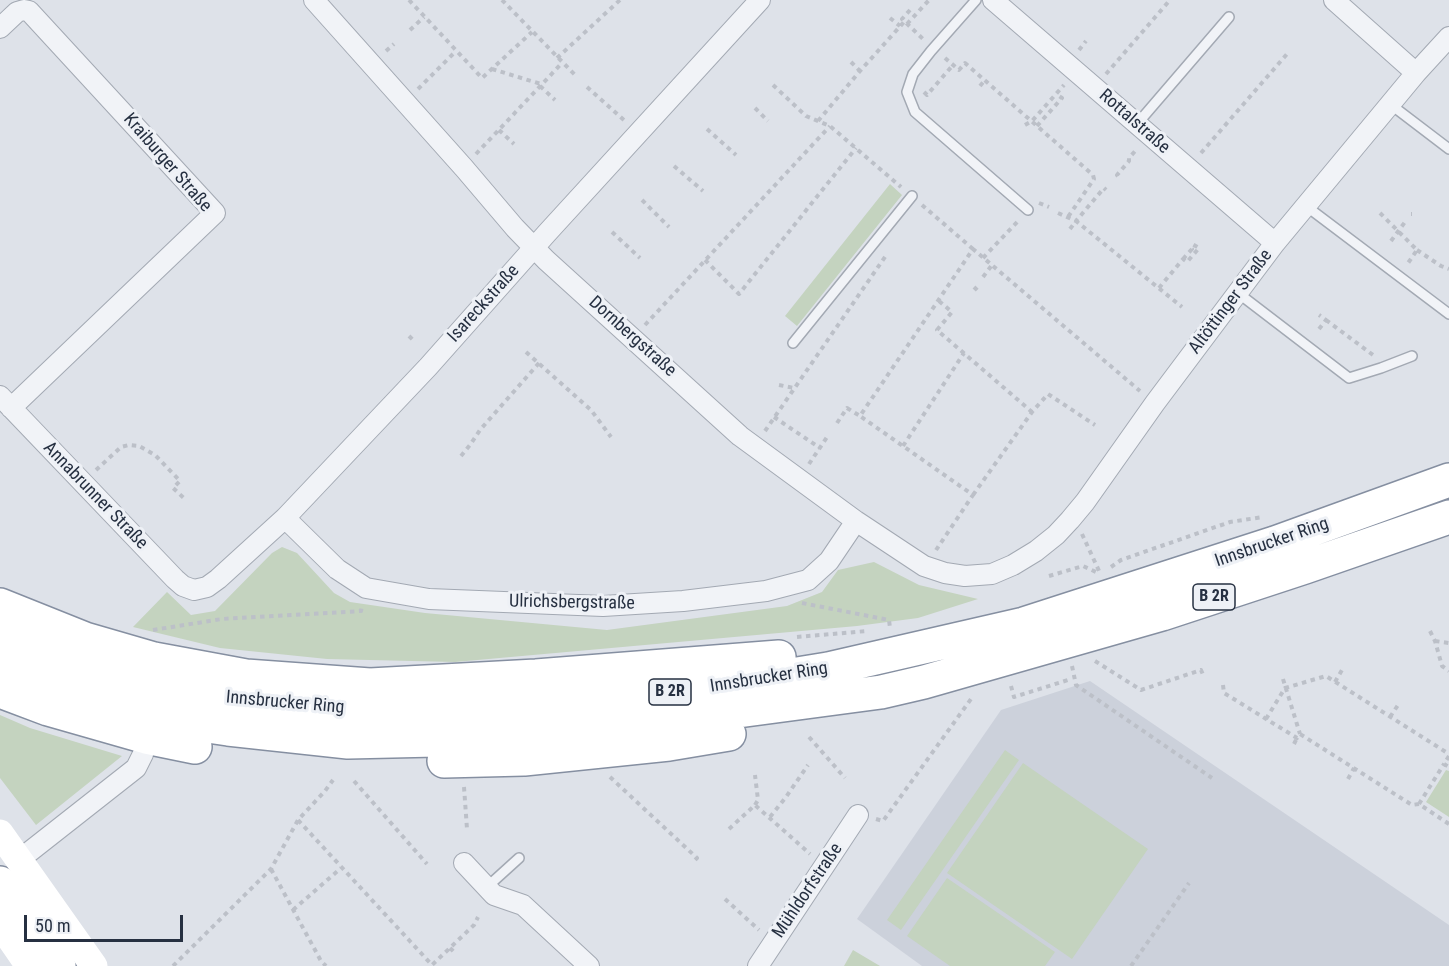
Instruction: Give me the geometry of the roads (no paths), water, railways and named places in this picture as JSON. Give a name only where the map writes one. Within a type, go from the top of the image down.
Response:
[{"type":"highway","name":"Innsbrucker Ring","points":[[0,631],[86,665],[155,685],[239,702],[371,711],[428,711],[569,703],[736,684],[828,669],[900,640],[1024,624],[1275,543],[1449,480]]},
{"type":"highway","name":"Innsbrucker Ring","points":[[0,662],[40,679],[121,706],[187,723],[348,742],[436,740],[618,727],[881,692],[966,671],[1162,614],[1449,517]]},
{"type":"highway","points":[[0,605],[85,639],[154,659],[246,676],[369,685],[536,676],[838,652],[900,640]]},
{"type":"highway","points":[[0,691],[48,709],[146,737],[207,749],[353,761],[524,759],[669,744],[799,721],[881,692]]},
{"type":"highway","points":[[10,871],[59,966]]},
{"type":"main road","points":[[0,833],[10,871],[94,966]]},
{"type":"main road","points":[[0,924],[29,966]]},
{"type":"street","name":"Dornbergstraße","points":[[314,0],[534,248],[740,436],[856,521],[924,566],[964,576],[992,574],[1013,565]]},
{"type":"street","name":"Isareckstraße","points":[[194,590],[207,587],[218,579],[285,518],[428,367],[760,0]]},
{"type":"street","name":"Rottalstraße","points":[[993,0],[1275,243]]},
{"type":"street","points":[[1334,0],[1416,73]]},
{"type":"street","name":"Kraiburger Straße","points":[[0,28],[17,12],[29,11],[215,213],[5,402]]},
{"type":"street","name":"Altöttinger Straße","points":[[1013,565],[1056,535],[1085,502],[1155,403],[1275,243],[1449,36]]},
{"type":"street","name":"Annabrunner Straße","points":[[5,402],[175,579],[183,586],[194,590]]},
{"type":"street","name":"Ulrichsbergstraße","points":[[285,518],[337,569],[366,588],[429,599],[603,606],[683,601],[766,591],[808,580],[829,561],[856,521]]},
{"type":"street","points":[[10,871],[136,768],[143,754],[146,737]]},
{"type":"street","name":"Mühldorfstraße","points":[[758,966],[858,815]]},
{"type":"street","points":[[464,863],[494,895],[524,905],[589,966]]},
{"type":"lane","points":[[976,0],[913,74],[907,92],[915,111],[1028,210]]},
{"type":"lane","points":[[1137,124],[1229,17]]},
{"type":"lane","points":[[1390,104],[1449,149]]},
{"type":"lane","points":[[793,343],[912,196]]},
{"type":"lane","points":[[1306,206],[1449,314]]},
{"type":"lane","points":[[1238,293],[1349,378],[1412,356]]},
{"type":"lane","points":[[487,887],[519,858]]}]
